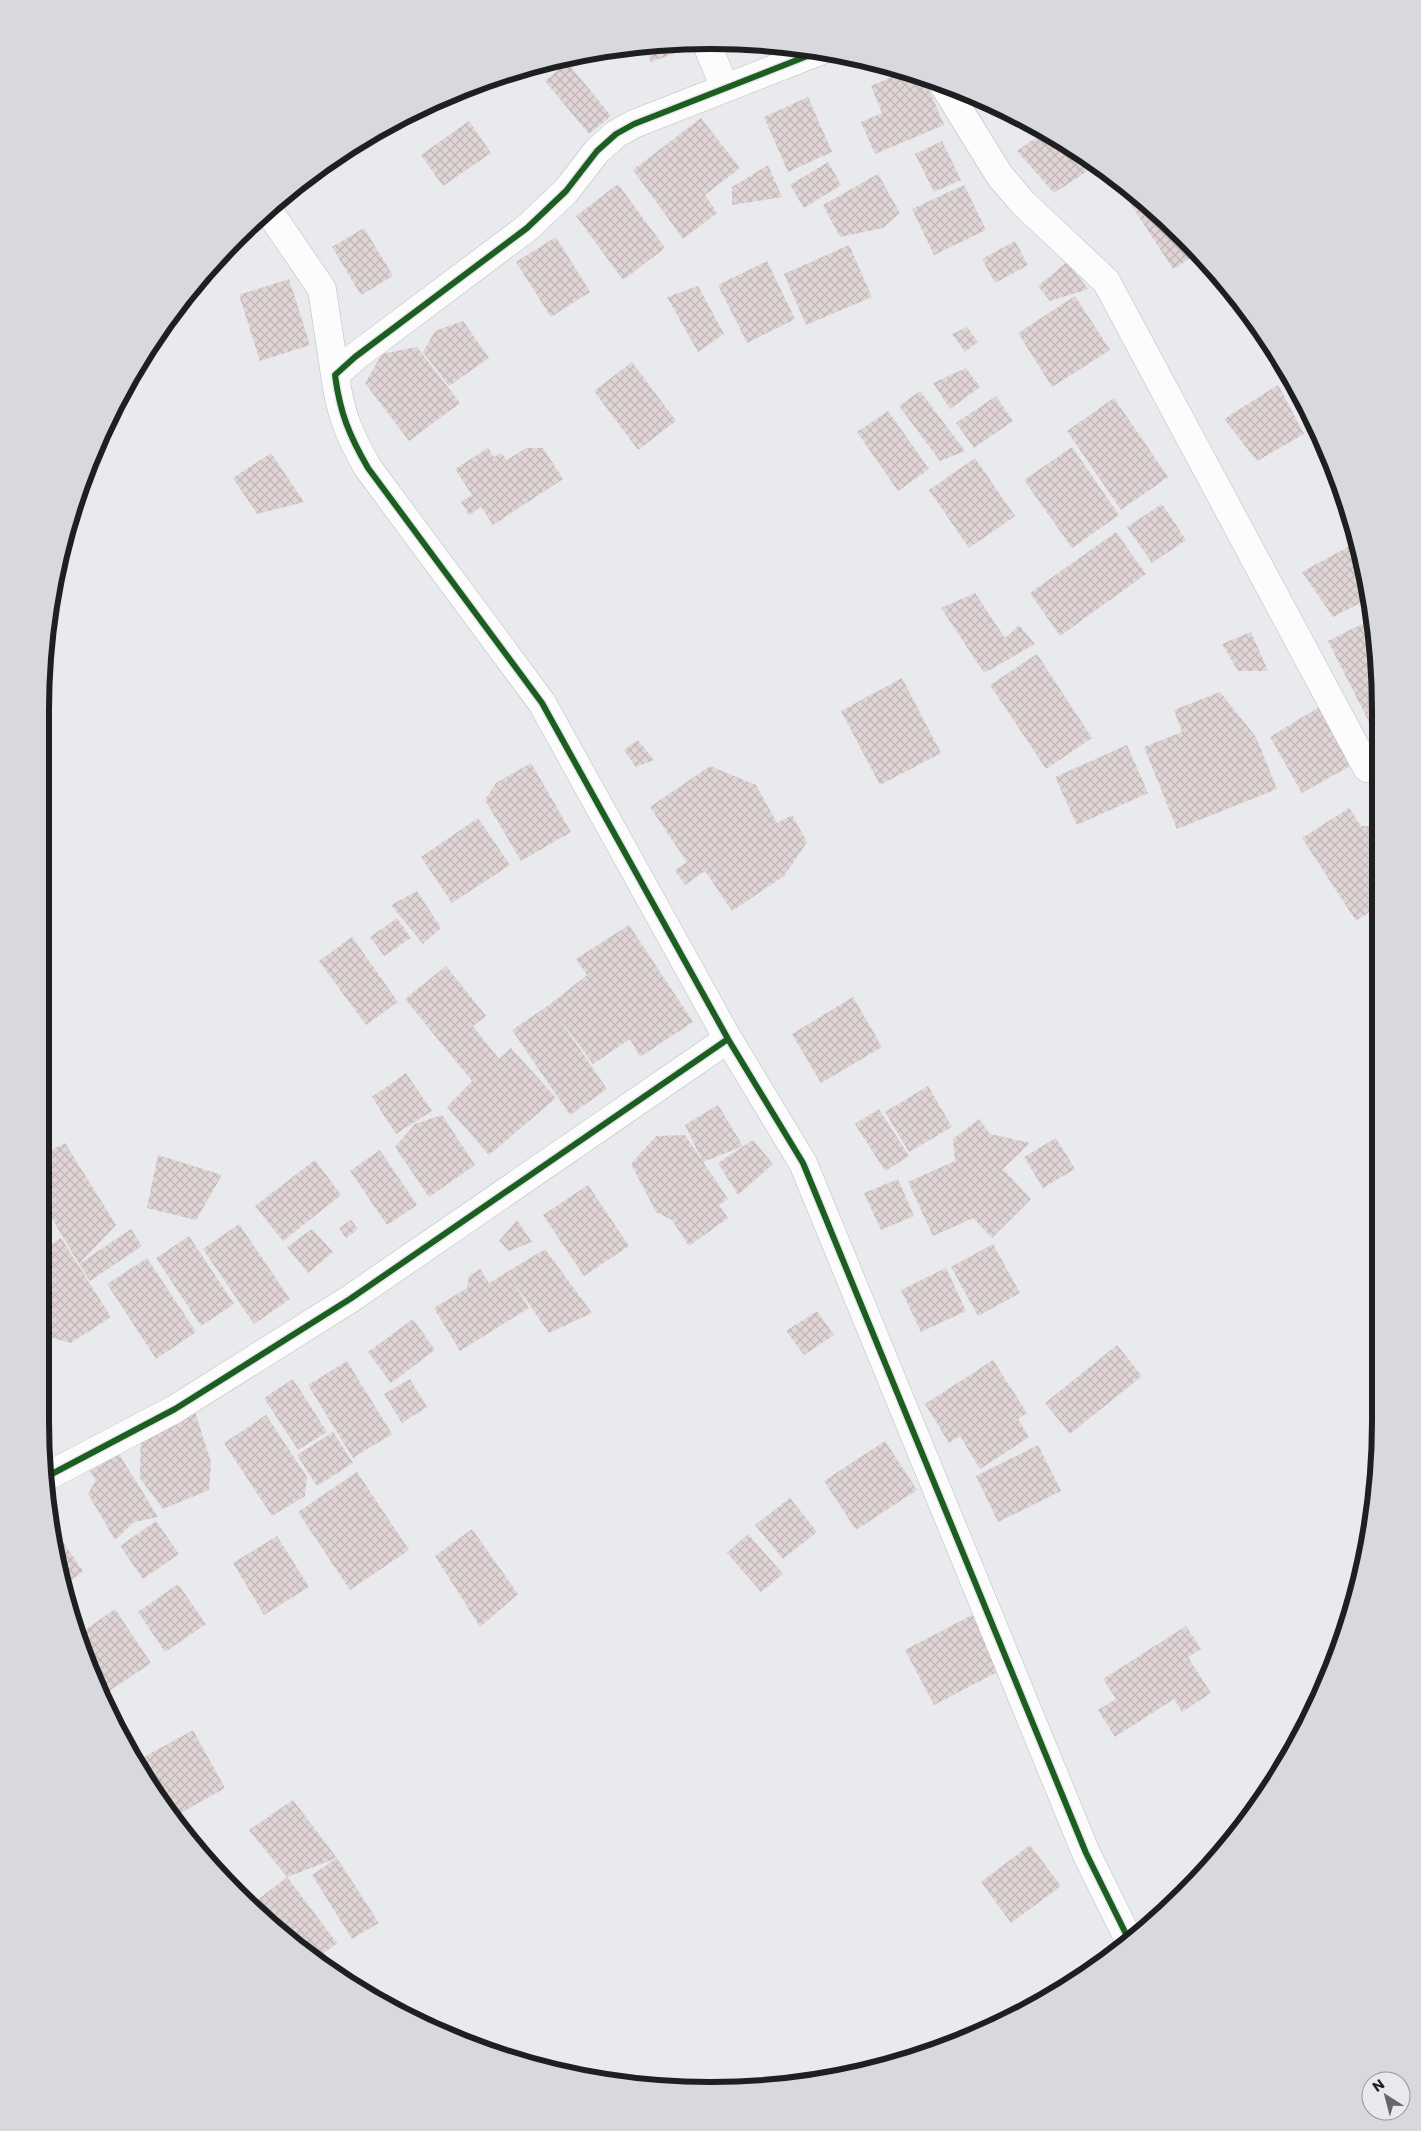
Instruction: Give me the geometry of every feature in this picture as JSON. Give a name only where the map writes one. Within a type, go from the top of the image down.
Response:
[{"type":"street","points":[[709,49],[725,88]]},
{"type":"street","points":[[335,375],[355,357],[527,228],[566,190],[597,150],[616,134],[634,124],[808,56]]},
{"type":"street","points":[[950,94],[1000,176],[1022,203],[1106,281],[1367,768]]},
{"type":"street","points":[[272,215],[322,289],[338,400],[349,434],[368,468],[542,703],[728,1039],[803,1163],[1086,1853],[1126,1935]]},
{"type":"street","points":[[51,1474],[175,1409],[350,1299],[728,1039]]},
{"type":"building","points":[[685,50],[651,62],[647,52]]},
{"type":"building","points":[[569,64],[611,116],[589,134],[545,81],[563,65]]},
{"type":"building","points":[[896,75],[927,86],[944,125],[875,154],[861,122],[882,113],[871,86]]},
{"type":"building","points":[[808,97],[832,152],[788,172],[764,117]]},
{"type":"building","points":[[701,118],[740,168],[705,195],[717,213],[683,239],[633,170]]},
{"type":"building","points":[[469,121],[491,153],[443,186],[421,155]]},
{"type":"building","points":[[1039,136],[1091,169],[1054,193],[1017,151]]},
{"type":"building","points":[[942,141],[961,180],[934,192],[915,154]]},
{"type":"building","points":[[828,162],[841,185],[804,208],[790,185]]},
{"type":"building","points":[[768,165],[782,197],[732,205],[732,187]]},
{"type":"building","points":[[878,174],[900,213],[883,228],[840,237],[823,205]]},
{"type":"building","points":[[618,184],[665,248],[623,280],[576,216]]},
{"type":"building","points":[[964,185],[986,230],[934,255],[912,209]]},
{"type":"building","points":[[1125,195],[1147,213],[1192,257],[1173,269]]},
{"type":"building","points":[[364,228],[393,276],[361,295],[332,247]]},
{"type":"building","points":[[556,237],[590,292],[551,317],[516,262]]},
{"type":"building","points":[[1015,241],[1028,265],[995,283],[982,259]]},
{"type":"building","points":[[849,245],[872,297],[806,325],[784,274]]},
{"type":"building","points":[[767,261],[795,319],[747,343],[718,285]]},
{"type":"building","points":[[1067,262],[1088,289],[1050,301],[1038,286]]},
{"type":"building","points":[[289,279],[310,345],[260,361],[239,295]]},
{"type":"building","points":[[698,286],[724,334],[698,352],[667,297]]},
{"type":"building","points":[[1075,296],[1110,350],[1052,387],[1018,333]]},
{"type":"building","points":[[463,321],[489,358],[449,386],[423,352],[435,331]]},
{"type":"building","points":[[967,327],[978,342],[965,352],[952,334]]},
{"type":"building","points":[[417,347],[460,403],[409,441],[365,383],[382,354]]},
{"type":"building","points":[[632,362],[676,421],[638,450],[594,391]]},
{"type":"building","points":[[966,368],[980,387],[950,409],[933,383]]},
{"type":"building","points":[[1278,385],[1304,434],[1257,461],[1224,419]]},
{"type":"building","points":[[920,391],[965,451],[940,461],[899,406]]},
{"type":"building","points":[[996,396],[1013,421],[974,448],[956,423]]},
{"type":"building","points":[[1114,398],[1168,477],[1121,510],[1067,431]]},
{"type":"building","points":[[888,411],[929,469],[898,491],[857,432]]},
{"type":"building","points":[[1072,447],[1119,515],[1072,548],[1024,480]]},
{"type":"building","points":[[488,448],[494,457],[501,453],[507,460],[526,448],[543,448],[563,479],[493,525],[481,507],[469,515],[461,502],[472,495],[455,469]]},
{"type":"building","points":[[271,453],[304,502],[257,514],[233,478]]},
{"type":"building","points":[[975,458],[1015,516],[969,548],[929,490]]},
{"type":"building","points":[[1162,504],[1186,540],[1152,563],[1127,527]]},
{"type":"building","points":[[1116,532],[1146,574],[1060,636],[1030,593]]},
{"type":"building","points":[[1351,545],[1363,601],[1333,617],[1302,572]]},
{"type":"building","points":[[975,593],[1005,638],[1019,625],[1035,644],[984,673],[941,608]]},
{"type":"building","points":[[1367,622],[1371,667],[1372,728],[1328,641]]},
{"type":"building","points":[[1251,632],[1268,671],[1238,671],[1222,644]]},
{"type":"building","points":[[1037,654],[1092,738],[1046,769],[990,685]]},
{"type":"building","points":[[902,678],[941,753],[880,785],[841,711]]},
{"type":"building","points":[[1220,692],[1256,737],[1277,789],[1177,829],[1144,747],[1182,732],[1174,710]]},
{"type":"building","points":[[1324,704],[1357,762],[1302,793],[1270,737]]},
{"type":"building","points":[[638,740],[654,760],[636,767],[624,750]]},
{"type":"building","points":[[1127,745],[1148,793],[1077,825],[1055,777]]},
{"type":"building","points":[[531,763],[571,832],[521,861],[485,800],[496,783]]},
{"type":"building","points":[[710,766],[756,785],[777,823],[792,815],[807,842],[784,876],[732,911],[705,871],[685,885],[675,870],[687,862],[650,807]]},
{"type":"building","points":[[1349,808],[1361,826],[1372,826],[1372,910],[1356,921],[1302,838]]},
{"type":"building","points":[[478,818],[510,865],[452,903],[421,857]]},
{"type":"building","points":[[417,891],[441,928],[423,944],[391,905]]},
{"type":"building","points":[[397,918],[411,938],[384,956],[370,937]]},
{"type":"building","points":[[629,925],[693,1022],[640,1057],[630,1039],[593,1064],[558,1017],[607,1089],[570,1115],[512,1030],[549,1005],[587,975],[576,959]]},
{"type":"building","points":[[352,937],[398,1002],[366,1025],[319,961]]},
{"type":"building","points":[[446,966],[486,1016],[473,1026],[499,1059],[511,1048],[556,1098],[489,1155],[447,1107],[472,1081],[405,999]]},
{"type":"building","points":[[853,997],[882,1047],[821,1083],[792,1034]]},
{"type":"building","points":[[406,1073],[432,1111],[396,1134],[372,1097]]},
{"type":"building","points":[[928,1086],[952,1127],[909,1152],[885,1112]]},
{"type":"building","points":[[718,1105],[743,1146],[703,1162],[685,1125]]},
{"type":"building","points":[[879,1109],[909,1156],[885,1171],[855,1124]]},
{"type":"building","points":[[442,1115],[475,1165],[429,1197],[395,1147],[415,1124]]},
{"type":"building","points":[[979,1119],[990,1134],[1030,1143],[1003,1169],[1031,1199],[992,1238],[973,1218],[933,1236],[908,1182],[955,1161],[953,1139]]},
{"type":"building","points":[[685,1135],[728,1199],[719,1205],[728,1218],[689,1246],[672,1220],[656,1212],[631,1164],[656,1136]]},
{"type":"building","points":[[1056,1138],[1075,1169],[1043,1188],[1024,1157]]},
{"type":"building","points":[[753,1140],[773,1164],[738,1195],[718,1163]]},
{"type":"building","points":[[65,1143],[116,1225],[79,1264],[49,1213],[49,1151]]},
{"type":"building","points":[[380,1150],[417,1205],[387,1225],[350,1171]]},
{"type":"building","points":[[158,1155],[222,1175],[196,1220],[147,1208]]},
{"type":"building","points":[[315,1160],[341,1195],[283,1241],[255,1206]]},
{"type":"building","points":[[898,1179],[914,1216],[881,1230],[864,1193]]},
{"type":"building","points":[[588,1185],[629,1246],[584,1276],[543,1215]]},
{"type":"building","points":[[351,1220],[358,1229],[346,1238],[339,1228]]},
{"type":"building","points":[[517,1220],[532,1242],[509,1251],[499,1241]]},
{"type":"building","points":[[239,1224],[290,1299],[254,1324],[203,1249]]},
{"type":"building","points":[[131,1229],[142,1246],[90,1281],[79,1264]]},
{"type":"building","points":[[312,1229],[333,1252],[308,1273],[287,1247]]},
{"type":"building","points":[[189,1236],[234,1304],[201,1326],[156,1258]]},
{"type":"building","points":[[61,1238],[111,1317],[71,1343],[49,1337],[49,1246]]},
{"type":"building","points":[[993,1244],[1020,1293],[978,1316],[951,1267]]},
{"type":"building","points":[[545,1249],[592,1313],[549,1333],[513,1281],[529,1308],[460,1351],[434,1308],[467,1288],[469,1276],[480,1269],[489,1283]]},
{"type":"building","points":[[147,1258],[196,1332],[156,1359],[107,1284]]},
{"type":"building","points":[[946,1268],[966,1311],[921,1332],[901,1290]]},
{"type":"building","points":[[817,1311],[834,1335],[804,1355],[786,1331]]},
{"type":"building","points":[[413,1319],[435,1350],[391,1383],[368,1352]]},
{"type":"building","points":[[1117,1345],[1142,1376],[1070,1434],[1045,1403]]},
{"type":"building","points":[[993,1360],[1027,1413],[1018,1419],[1029,1437],[980,1469],[960,1436],[949,1443],[925,1404]]},
{"type":"building","points":[[347,1361],[392,1434],[353,1458],[308,1385]]},
{"type":"building","points":[[293,1379],[327,1432],[298,1450],[264,1398]]},
{"type":"building","points":[[410,1379],[427,1407],[402,1423],[384,1394]]},
{"type":"building","points":[[194,1409],[211,1462],[209,1490],[163,1509],[140,1478],[141,1426]]},
{"type":"building","points":[[266,1415],[307,1477],[305,1496],[272,1516],[224,1443]]},
{"type":"building","points":[[333,1432],[353,1463],[317,1486],[297,1455]]},
{"type":"building","points":[[885,1441],[917,1490],[856,1530],[824,1481]]},
{"type":"building","points":[[1038,1445],[1061,1491],[998,1522],[976,1476]]},
{"type":"building","points":[[119,1454],[158,1517],[134,1522],[115,1540],[88,1494],[96,1480],[90,1471]]},
{"type":"building","points":[[357,1472],[409,1550],[350,1590],[298,1512]]},
{"type":"building","points":[[790,1498],[817,1532],[783,1559],[755,1525]]},
{"type":"building","points":[[156,1521],[179,1554],[143,1579],[120,1546]]},
{"type":"building","points":[[472,1529],[518,1594],[480,1627],[435,1556]]},
{"type":"building","points":[[748,1534],[783,1574],[761,1592],[727,1553]]},
{"type":"building","points":[[59,1536],[83,1571],[69,1583]]},
{"type":"building","points":[[277,1536],[309,1587],[264,1615],[233,1563]]},
{"type":"building","points":[[178,1584],[206,1624],[165,1652],[138,1612]]},
{"type":"building","points":[[115,1609],[151,1663],[108,1692],[99,1674],[83,1631]]},
{"type":"building","points":[[974,1614],[1003,1669],[934,1705],[905,1650]]},
{"type":"building","points":[[1186,1626],[1201,1649],[1188,1657],[1211,1693],[1182,1712],[1174,1699],[1115,1737],[1098,1710],[1116,1699],[1103,1679]]},
{"type":"building","points":[[193,1730],[225,1788],[179,1814],[142,1758]]},
{"type":"building","points":[[293,1800],[337,1858],[287,1877],[249,1830]]},
{"type":"building","points":[[1030,1845],[1061,1886],[1011,1923],[981,1882]]},
{"type":"building","points":[[337,1858],[379,1923],[352,1939],[312,1875]]},
{"type":"building","points":[[287,1877],[337,1943],[321,1955],[274,1918],[256,1901]]},
{"type":"cycle path","points":[[808,56],[634,124],[616,134],[597,151],[566,191],[527,228],[355,357],[335,375],[337,389],[346,423],[368,468],[542,703],[728,1039],[803,1163],[1086,1853],[1126,1935]]},
{"type":"cycle path","points":[[51,1474],[175,1409],[350,1299],[728,1039]]}]
